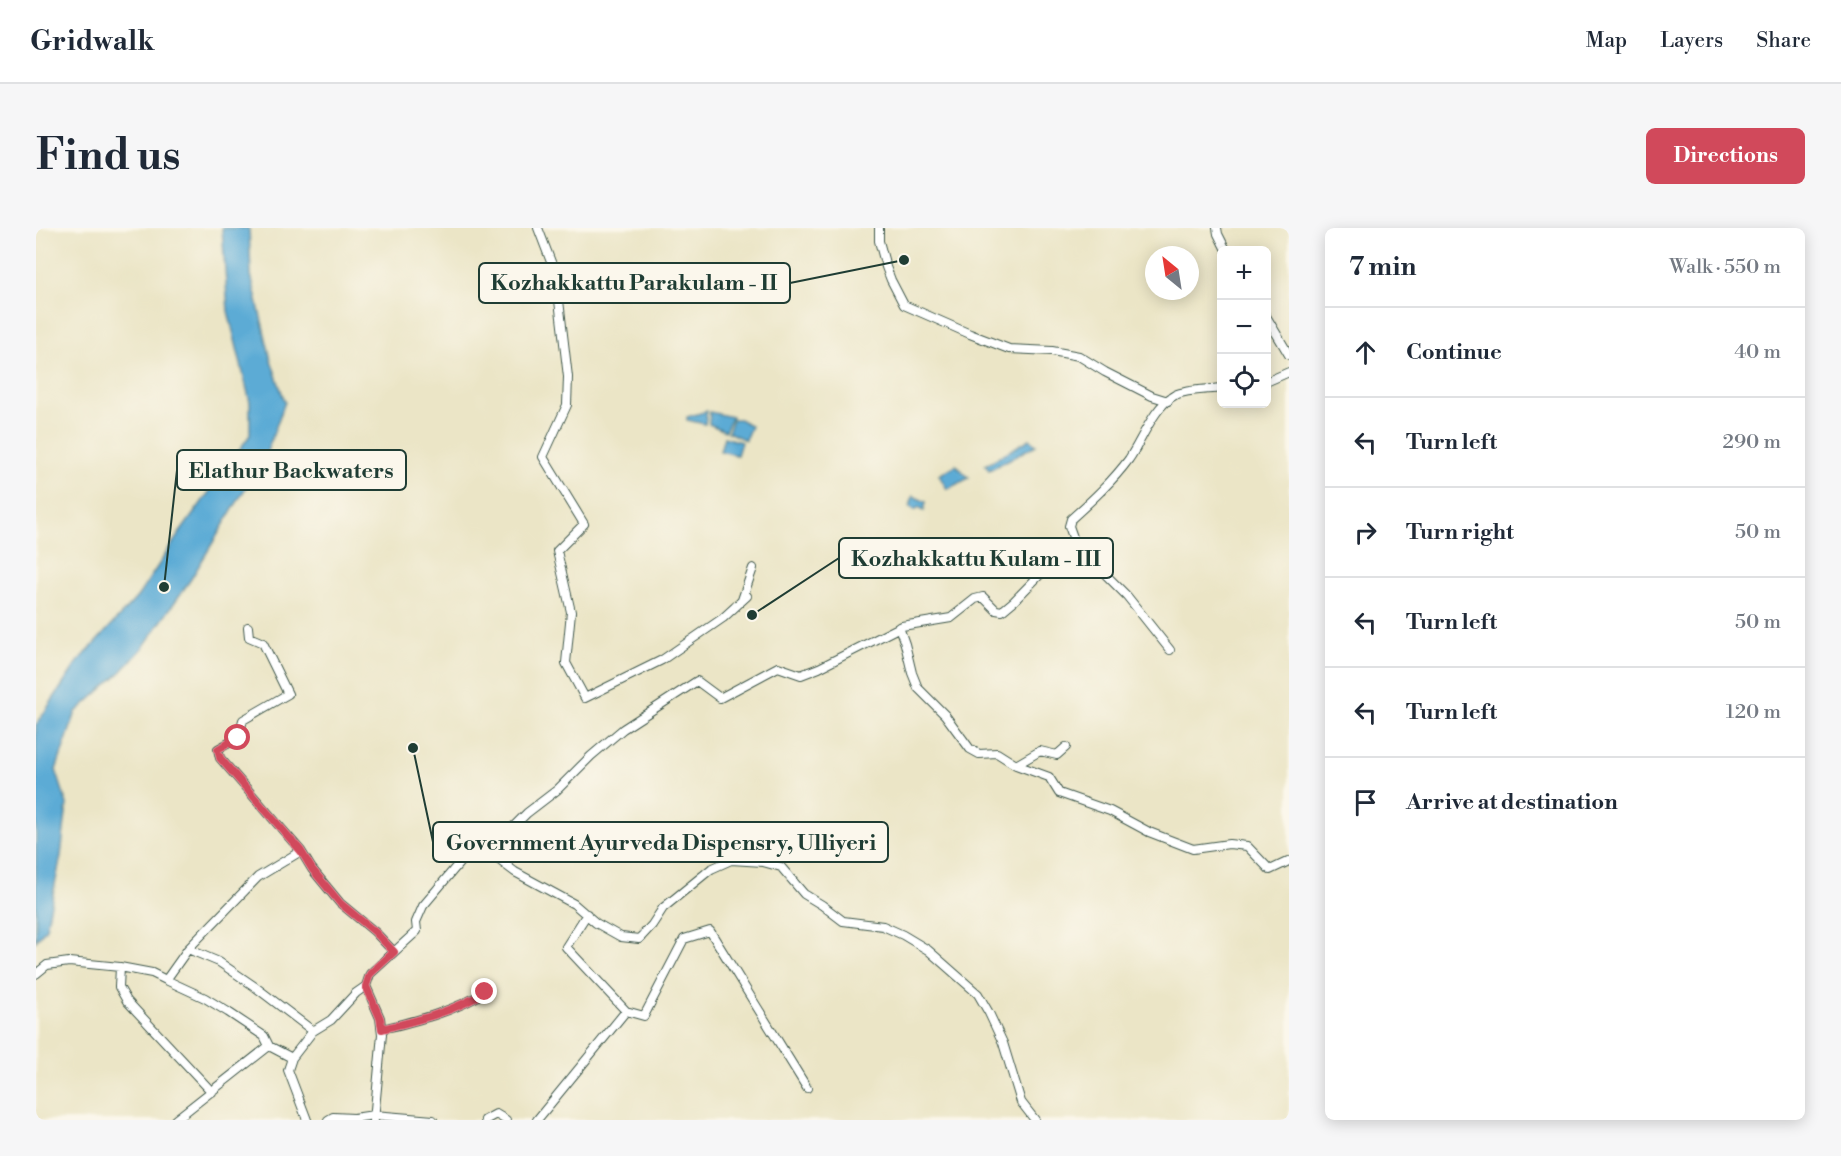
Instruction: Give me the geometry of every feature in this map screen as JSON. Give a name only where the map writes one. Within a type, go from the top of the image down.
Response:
[{"type":"street","points":[[538,228],[556,275],[568,377],[567,405],[543,457],[584,524],[557,551],[572,612],[566,663],[585,698],[662,660],[723,618],[744,599],[753,568]]},
{"type":"street","points":[[879,228],[879,241],[886,267],[904,305],[1009,349],[1052,351],[1079,356],[1152,396],[1168,401]]},
{"type":"street","points":[[1217,228],[1224,246]]},
{"type":"street","points":[[1271,324],[1289,355]]},
{"type":"street","points":[[1271,380],[1289,372]]},
{"type":"street","points":[[1170,650],[1126,596],[1085,554],[1074,540],[1069,526],[1071,519],[1116,475],[1168,401],[1177,394],[1217,389]]},
{"type":"street","points":[[307,1120],[288,1070],[292,1058],[313,1031],[332,1020],[356,993],[366,986],[370,974],[417,931],[416,922],[423,906],[466,855],[479,858],[491,854],[527,813],[557,790],[623,729],[697,681],[720,698],[778,667],[801,675],[899,627],[951,618],[975,599],[983,597],[996,610],[1002,611],[1074,540]]},
{"type":"street","points":[[248,627],[249,637],[263,643],[288,694],[243,720],[238,738],[218,749],[220,758],[301,851],[312,869],[340,903],[375,932],[394,952]]},
{"type":"street","points":[[899,627],[918,688],[945,715],[970,749],[979,754],[997,753],[1016,765],[1049,777],[1059,793],[1110,811],[1149,832],[1193,849],[1229,844],[1247,846],[1270,870],[1289,861]]},
{"type":"street","points":[[1016,765],[1040,751],[1057,755],[1066,747]]},
{"type":"street","points":[[166,980],[188,949],[258,877],[301,851]]},
{"type":"street","points":[[491,854],[515,872],[574,903],[596,922],[621,937],[639,939],[663,908],[711,869],[731,860],[763,862],[781,867],[804,894],[843,921],[883,926],[903,935],[928,950],[978,994],[1003,1043],[1021,1102],[1035,1120]]},
{"type":"street","points":[[587,914],[566,947],[626,1011],[644,1016],[684,939],[710,931],[807,1088]]},
{"type":"street","points":[[188,949],[219,962],[313,1031]]},
{"type":"street","points":[[36,974],[47,965],[69,962],[152,973],[205,998],[264,1036],[269,1046],[292,1058]]},
{"type":"street","points":[[120,967],[119,987],[128,1001],[212,1092]]},
{"type":"street","points":[[366,986],[380,1018],[382,1029],[374,1118]]},
{"type":"street","points":[[382,1029],[441,1013],[471,1001],[485,992]]},
{"type":"street","points":[[537,1120],[626,1011]]},
{"type":"street","points":[[176,1120],[269,1046]]},
{"type":"street","points":[[485,1120],[496,1114],[506,1120]]},
{"type":"street","points":[[328,1120],[333,1117],[433,1120]]},
{"type":"water","points":[[222,228],[249,228],[251,275],[271,360],[285,402],[266,454],[191,579],[141,650],[121,672],[76,712],[56,770],[67,804],[61,856],[46,928],[36,941],[36,725],[77,663],[138,596],[250,435],[250,402],[228,311]]},
{"type":"water","points":[[707,411],[705,424],[687,420],[687,417]]},
{"type":"water","points":[[710,412],[732,417],[725,431],[709,424]]},
{"type":"water","points":[[733,419],[740,419],[751,426],[745,440],[728,432]]},
{"type":"water","points":[[724,437],[741,442],[737,455],[720,451]]},
{"type":"water","points":[[1030,439],[1036,445],[989,470],[985,465]]},
{"type":"water","points":[[956,465],[969,478],[947,489],[939,475]]},
{"type":"water","points":[[913,496],[926,502],[924,511],[919,507],[915,510],[910,507]]},
{"type":"place","name":"Kozhakkattu Parakulam - II","points":[[904,260]]},
{"type":"place","name":"Elathur Backwaters","points":[[164,587]]},
{"type":"place","name":"Kozhakkattu Kulam - III","points":[[752,615]]},
{"type":"place","name":"Government Ayurveda Dispensry, Ulliyeri","points":[[413,748]]},
{"type":"route","points":[[238,738],[218,749],[220,758],[301,851],[312,869],[340,903],[375,932],[394,952],[370,974],[366,986],[380,1018],[382,1029],[441,1013],[471,1001],[485,992]]}]
